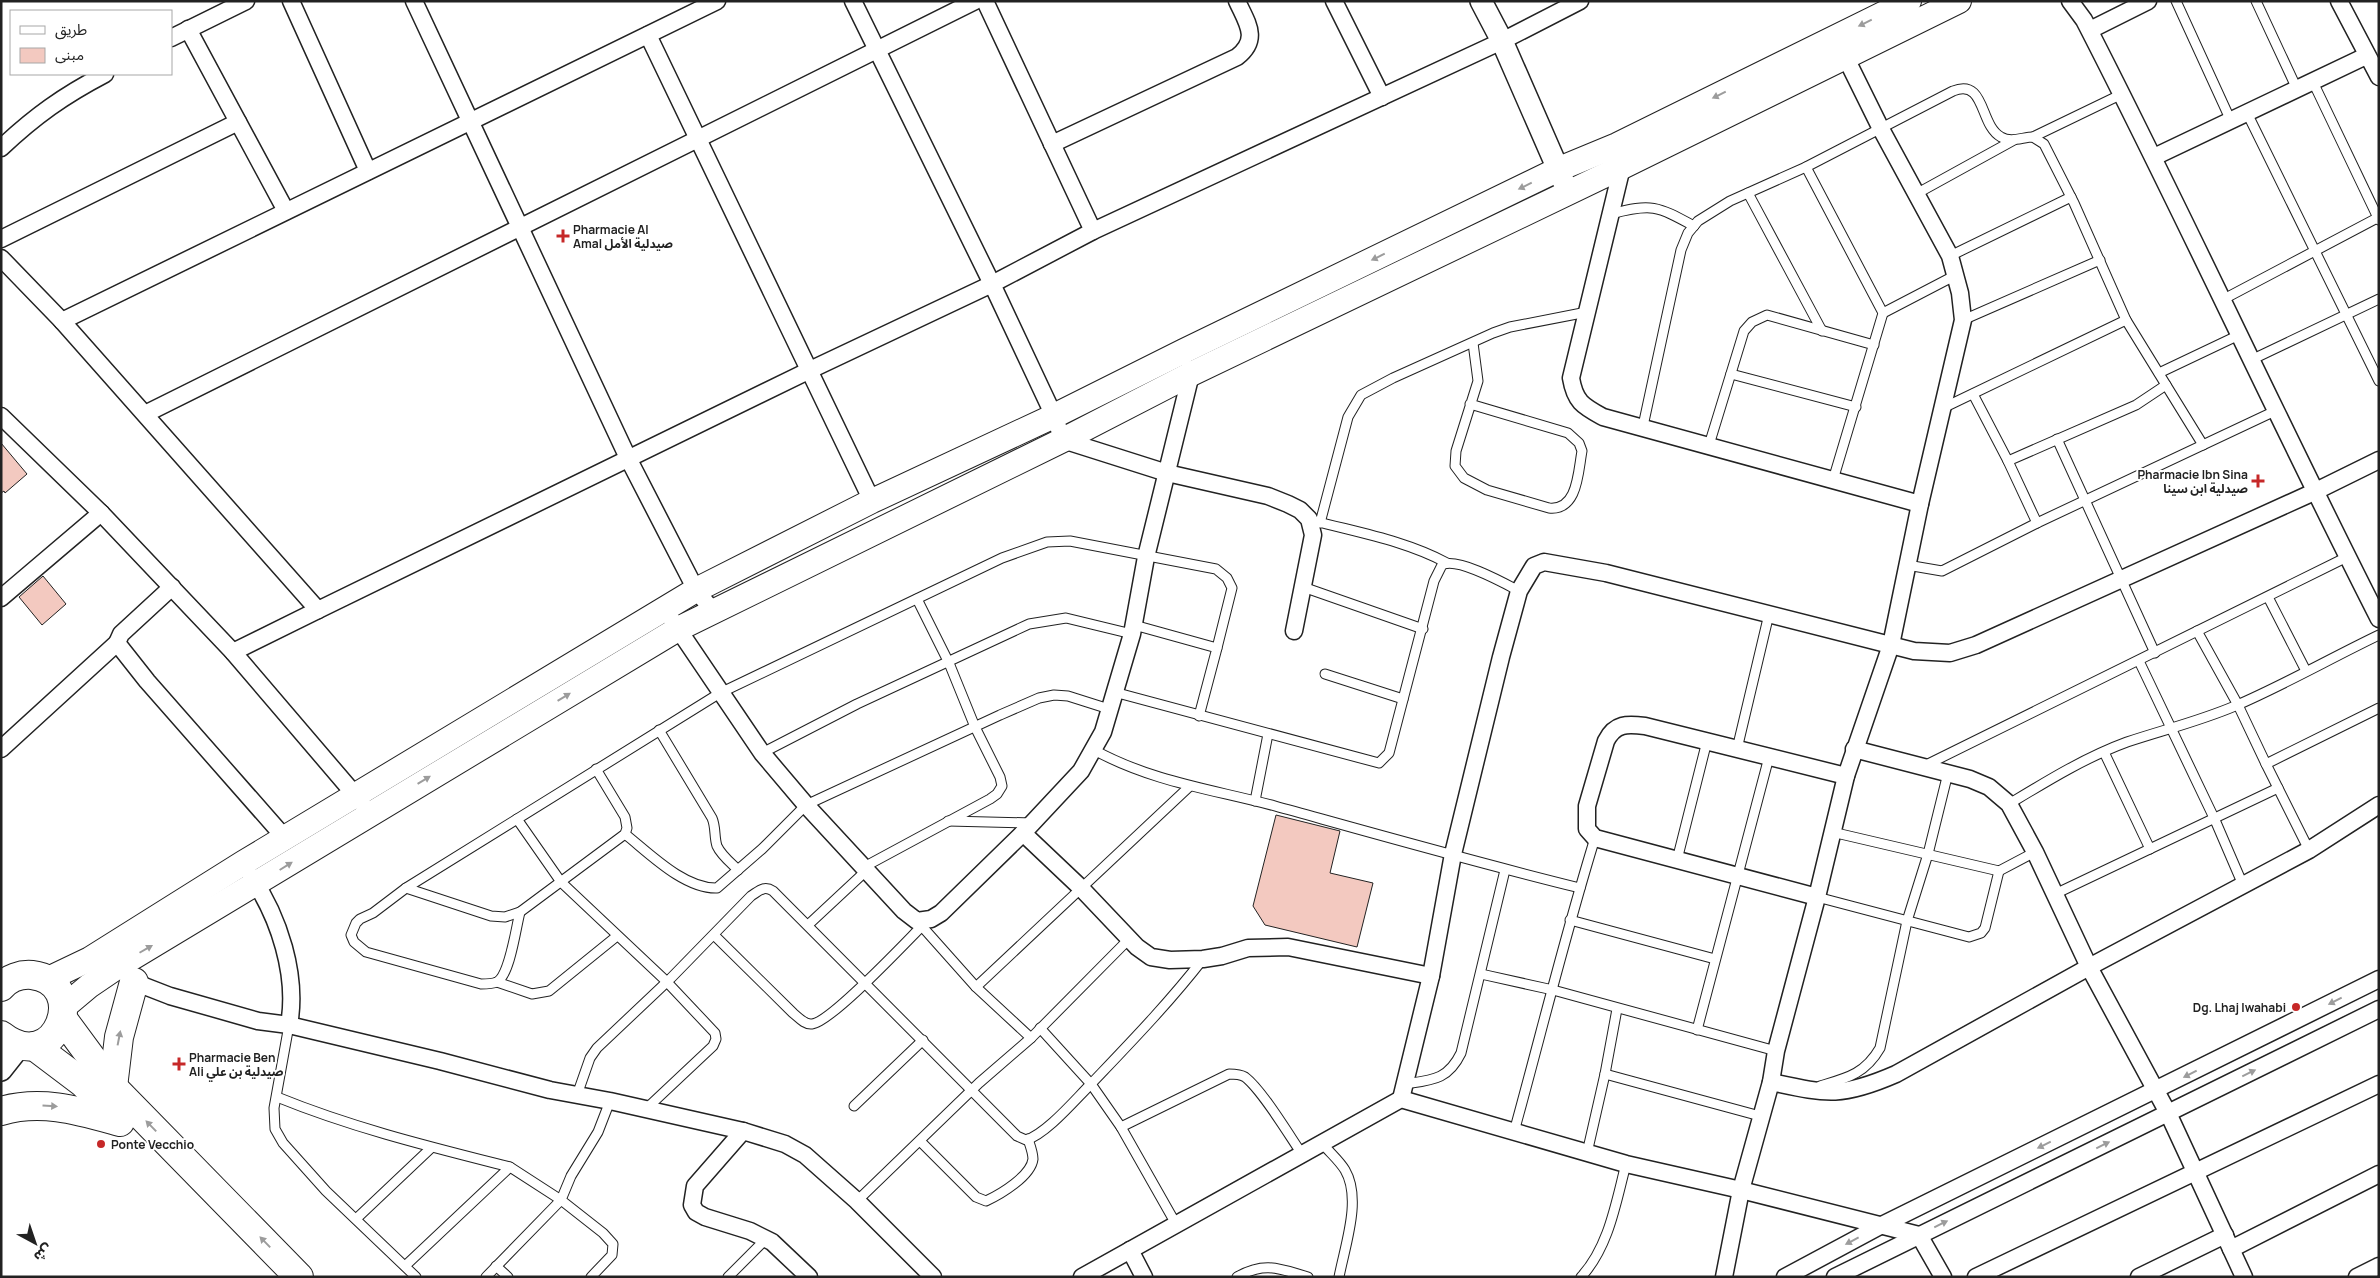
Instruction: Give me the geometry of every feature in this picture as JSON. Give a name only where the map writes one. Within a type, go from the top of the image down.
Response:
[{"type":"highway","points":[[112,1087],[125,974]]},
{"type":"highway","points":[[18,976],[58,991],[63,1013],[112,1087],[299,1277]]},
{"type":"highway","points":[[18,1043],[47,1042],[57,1032],[63,1013]]},
{"type":"highway","points":[[18,1043],[83,1083],[272,1277]]},
{"type":"highway","points":[[1,1111],[25,1107],[63,1107],[121,1122]]},
{"type":"main road","points":[[1840,47],[1909,1]]},
{"type":"main road","points":[[18,976],[90,960],[285,838],[363,804],[713,611],[1063,440],[1191,374],[1568,192],[1619,156],[1840,47],[1959,1]]},
{"type":"main road","points":[[63,1013],[89,986],[125,974],[257,884],[363,804],[664,607],[872,501],[1054,416],[1184,350],[1559,169],[1619,156]]},
{"type":"street","points":[[172,37],[246,1]]},
{"type":"street","points":[[290,1],[368,171]]},
{"type":"street","points":[[414,1],[628,458],[696,590],[713,611]]},
{"type":"street","points":[[62,321],[717,1]]},
{"type":"street","points":[[852,1],[878,50],[992,284],[1054,416],[1063,440],[1167,473],[1268,496],[1300,510],[1314,521],[1294,631]]},
{"type":"street","points":[[145,414],[975,1]]},
{"type":"street","points":[[985,1],[1093,231]]},
{"type":"street","points":[[1052,144],[1237,57],[1250,45],[1251,38],[1237,1]]},
{"type":"street","points":[[1334,1],[1382,97]]},
{"type":"street","points":[[1481,1],[1502,41],[1568,192]]},
{"type":"street","points":[[233,652],[628,458],[992,284],[1093,231],[1502,41],[1580,1]]},
{"type":"street","points":[[2070,1],[2087,25]]},
{"type":"street","points":[[2078,1],[2087,25],[2154,157],[2275,412],[2379,619]]},
{"type":"street","points":[[2087,25],[2148,1]]},
{"type":"street","points":[[2339,1],[2379,78]]},
{"type":"street","points":[[188,29],[286,211]]},
{"type":"street","points":[[648,35],[872,501]]},
{"type":"street","points":[[1724,1277],[1741,1190],[1771,1082],[1776,1051],[1817,897],[1846,776],[1891,645],[1920,504],[1963,320],[1956,275],[1950,256],[1881,129],[1840,47]]},
{"type":"street","points":[[2154,157],[2366,56]]},
{"type":"street","points":[[1,148],[43,110],[103,75]]},
{"type":"street","points":[[1,239],[238,122]]},
{"type":"street","points":[[1619,156],[1611,214],[1571,378],[1577,399],[1582,405],[1603,417],[1643,426],[1920,504]]},
{"type":"street","points":[[1,258],[62,321],[318,610]]},
{"type":"street","points":[[664,607],[762,753],[806,805],[904,911],[920,923],[931,920],[941,913],[1062,794],[1094,750],[1104,732],[1133,629],[1146,557],[1191,374],[1184,350]]},
{"type":"street","points":[[1,416],[101,513],[233,652],[363,804]]},
{"type":"street","points":[[1082,1277],[1322,1143],[1403,1092],[1431,976],[1452,854],[1509,623],[1519,591],[1534,566],[1544,562],[1606,573],[1914,651],[1950,653],[1976,645],[2314,492],[2379,460]]},
{"type":"street","points":[[1,598],[101,513]]},
{"type":"street","points":[[1,749],[117,643],[121,634],[172,587]]},
{"type":"street","points":[[117,643],[147,681],[285,838]]},
{"type":"street","points":[[1817,897],[1595,838],[1587,829],[1586,814],[1606,741],[1616,727],[1622,724],[1645,726],[1846,776]]},
{"type":"street","points":[[1854,749],[1970,779],[1989,787],[2009,804],[2036,852],[2089,967],[2168,1114],[2244,1277]]},
{"type":"street","points":[[1771,1082],[1831,1093],[1849,1091],[1870,1085],[2015,1010],[2089,967],[2309,850],[2379,805]]},
{"type":"street","points":[[1028,828],[1129,939],[1144,953],[1160,960],[1203,959],[1222,956],[1248,948],[1288,946],[1431,976]]},
{"type":"street","points":[[243,863],[257,884],[276,924],[291,988],[292,1009],[289,1025]]},
{"type":"street","points":[[125,974],[170,996],[258,1021],[289,1025],[577,1095],[610,1100],[743,1131],[785,1144],[805,1155],[857,1201],[933,1277]]},
{"type":"street","points":[[1784,1277],[1882,1225],[2379,979]]},
{"type":"street","points":[[1835,1277],[2379,1009]]},
{"type":"street","points":[[1,1070],[18,1043]]},
{"type":"street","points":[[1976,1277],[2379,1084]]},
{"type":"street","points":[[1403,1092],[1514,1132],[1626,1164],[1919,1234],[1943,1277]]},
{"type":"street","points":[[743,1131],[695,1186],[692,1205],[696,1212],[705,1217],[750,1231],[766,1239],[809,1277]]},
{"type":"street","points":[[2139,1277],[2228,1242],[2379,1174]]},
{"type":"street","points":[[1130,1250],[1144,1277]]},
{"type":"street","points":[[2357,1277],[2379,1266]]},
{"type":"lane","points":[[2176,1],[2231,120]]},
{"type":"lane","points":[[2256,1],[2297,89]]},
{"type":"lane","points":[[2222,300],[2378,218],[2313,82]]},
{"type":"lane","points":[[1643,426],[1681,250],[1688,233],[1710,213],[1748,193],[1806,168],[1953,91],[1966,88],[1972,90],[1978,98],[1987,121],[1994,130],[2001,137],[2014,140]]},
{"type":"lane","points":[[1916,194],[2014,140],[2033,137],[2122,94]]},
{"type":"lane","points":[[2247,113],[2379,381]]},
{"type":"lane","points":[[2033,137],[2044,144],[2071,197],[2126,320],[2203,445]]},
{"type":"lane","points":[[1806,168],[1883,313],[1833,480]]},
{"type":"lane","points":[[1748,193],[1822,331]]},
{"type":"lane","points":[[1950,256],[2071,197]]},
{"type":"lane","points":[[1611,214],[1644,206],[1655,207],[1694,226]]},
{"type":"lane","points":[[1963,320],[2100,260]]},
{"type":"lane","points":[[1883,313],[1956,275]]},
{"type":"lane","points":[[2251,360],[2379,300]]},
{"type":"lane","points":[[1519,591],[1483,574],[1447,563],[1424,550],[1314,521],[1345,425],[1357,399],[1374,387],[1510,327],[1587,312]]},
{"type":"lane","points":[[1709,445],[1744,330],[1758,318],[1767,315],[1874,345]]},
{"type":"lane","points":[[1943,408],[2126,320]]},
{"type":"lane","points":[[2159,373],[2239,335]]},
{"type":"lane","points":[[1470,404],[1568,433],[1574,437],[1582,447],[1582,451],[1573,496],[1568,504],[1559,509],[1549,508],[1487,490],[1464,478],[1455,466],[1456,451],[1470,404],[1478,380],[1473,342]]},
{"type":"lane","points":[[1731,374],[1856,408]]},
{"type":"lane","points":[[2008,461],[2136,405],[2166,385]]},
{"type":"lane","points":[[1972,394],[2008,461],[2037,523]]},
{"type":"lane","points":[[1907,566],[1942,571],[2037,523],[2275,412]]},
{"type":"lane","points":[[2057,439],[2084,502],[2155,653]]},
{"type":"lane","points":[[617,936],[549,991],[532,994],[497,982],[481,984],[375,955],[360,948],[351,935],[356,923],[406,888],[720,693],[1002,558],[1046,542],[1070,541],[1216,569],[1227,578],[1232,593],[1198,716]]},
{"type":"lane","points":[[1922,767],[2347,557]]},
{"type":"lane","points":[[1114,692],[1379,763],[1389,753],[1438,572],[1442,565],[1447,563]]},
{"type":"lane","points":[[1303,587],[1423,629]]},
{"type":"lane","points":[[2268,597],[2306,671]]},
{"type":"lane","points":[[808,925],[865,868],[990,799],[997,794],[1002,786],[1000,777],[975,727],[949,663],[917,600]]},
{"type":"lane","points":[[1737,749],[1769,614]]},
{"type":"lane","points":[[762,753],[857,704],[949,663],[1029,624],[1066,618],[1133,629],[1216,648]]},
{"type":"lane","points":[[2197,631],[2238,705],[2309,850]]},
{"type":"lane","points":[[2009,804],[2053,778],[2104,752],[2126,742],[2171,730],[2238,705],[2379,635]]},
{"type":"lane","points":[[2139,661],[2215,820],[2243,885]]},
{"type":"lane","points":[[1325,674],[1404,699]]},
{"type":"lane","points":[[624,834],[670,870],[708,888],[717,888],[806,805],[975,727],[1039,698],[1054,695],[1068,696],[1109,709]]},
{"type":"lane","points":[[2266,764],[2379,708]]},
{"type":"lane","points":[[659,730],[712,818],[716,827],[716,844],[738,870]]},
{"type":"lane","points":[[1255,801],[1268,734]]},
{"type":"lane","points":[[1677,860],[1707,741]]},
{"type":"lane","points":[[1094,750],[1158,779],[1255,801],[1505,870],[1580,888]]},
{"type":"lane","points":[[2104,752],[2150,849]]},
{"type":"lane","points":[[1698,1030],[1769,757]]},
{"type":"lane","points":[[406,888],[491,916],[505,917],[520,912],[624,834],[627,828],[625,817],[596,769]]},
{"type":"lane","points":[[1808,1090],[1851,1076],[1872,1062],[1880,1048],[1907,921],[1928,854],[1948,773]]},
{"type":"lane","points":[[976,987],[1080,887],[1190,786]]},
{"type":"lane","points":[[2055,894],[2215,820],[2278,788]]},
{"type":"lane","points":[[517,819],[561,882],[666,981],[712,1028],[716,1039],[713,1046],[646,1109]]},
{"type":"lane","points":[[948,822],[1028,828]]},
{"type":"lane","points":[[1832,832],[1999,872],[2036,852]]},
{"type":"lane","points":[[1514,1132],[1570,920],[1595,838]]},
{"type":"lane","points":[[1403,1092],[1442,1076],[1456,1064],[1461,1053],[1481,974],[1505,870]]},
{"type":"lane","points":[[1817,897],[1966,937],[1981,933],[1985,928],[1999,872]]},
{"type":"lane","points":[[577,1095],[592,1053],[714,935],[751,896],[766,888],[773,892],[808,925],[1018,1136],[1028,1139],[1041,1132],[1091,1084],[1173,997],[1203,959]]},
{"type":"lane","points":[[497,982],[505,972],[520,912]]},
{"type":"lane","points":[[1570,920],[1715,959]]},
{"type":"lane","points":[[714,935],[793,1013],[807,1024],[823,1019],[866,983],[920,923],[976,987],[1031,1038]]},
{"type":"lane","points":[[857,1201],[973,1090],[1031,1038],[1129,939]]},
{"type":"lane","points":[[1481,974],[1553,990],[1776,1051]]},
{"type":"lane","points":[[1587,1153],[1606,1074],[1617,1009]]},
{"type":"lane","points":[[289,1025],[273,1116],[275,1129],[283,1143],[326,1190],[416,1277]]},
{"type":"lane","points":[[1040,1028],[1091,1084],[1121,1126],[1176,1224]]},
{"type":"lane","points":[[854,1106],[922,1040]]},
{"type":"lane","points":[[1121,1126],[1229,1074],[1238,1074],[1249,1081],[1259,1093],[1302,1154]]},
{"type":"lane","points":[[1606,1074],[1760,1116]]},
{"type":"lane","points":[[277,1097],[321,1115],[431,1148],[510,1167],[561,1200],[603,1232],[613,1244],[612,1255],[591,1277]]},
{"type":"lane","points":[[486,1277],[561,1200],[571,1176],[598,1132],[610,1100]]},
{"type":"lane","points":[[920,1141],[976,1197],[986,1201],[1023,1176],[1029,1169],[1033,1155],[1028,1139]]},
{"type":"lane","points":[[1322,1143],[1344,1169],[1351,1183],[1354,1203],[1339,1277]]},
{"type":"lane","points":[[356,1219],[431,1148]]},
{"type":"lane","points":[[1581,1277],[1596,1257],[1608,1231],[1626,1164]]},
{"type":"lane","points":[[405,1266],[510,1167]]},
{"type":"lane","points":[[728,1277],[766,1239]]},
{"type":"lane","points":[[496,1266],[508,1277]]},
{"type":"lane","points":[[1237,1277],[1263,1266],[1308,1277]]},
{"type":"building","points":[[1,443],[27,474],[5,493],[4,491],[1,493]]},
{"type":"building","points":[[43,576],[66,604],[42,625],[19,597]]},
{"type":"building","points":[[1276,815],[1340,831],[1330,873],[1373,883],[1357,947],[1265,925],[1253,906]]},
{"type":"place","name":"Pharmacie Al Amal صيدلية الأمل","points":[[563,236]]},
{"type":"place","name":"Pharmacie Ibn Sina صيدلية ابن سينا","points":[[2258,481]]},
{"type":"place","name":"Dg. Lhaj lwahabi","points":[[2296,1007]]},
{"type":"place","name":"Pharmacie Ben Ali صيدلية بن علي","points":[[179,1064]]},
{"type":"place","name":"Ponte Vecchio","points":[[101,1144]]}]
